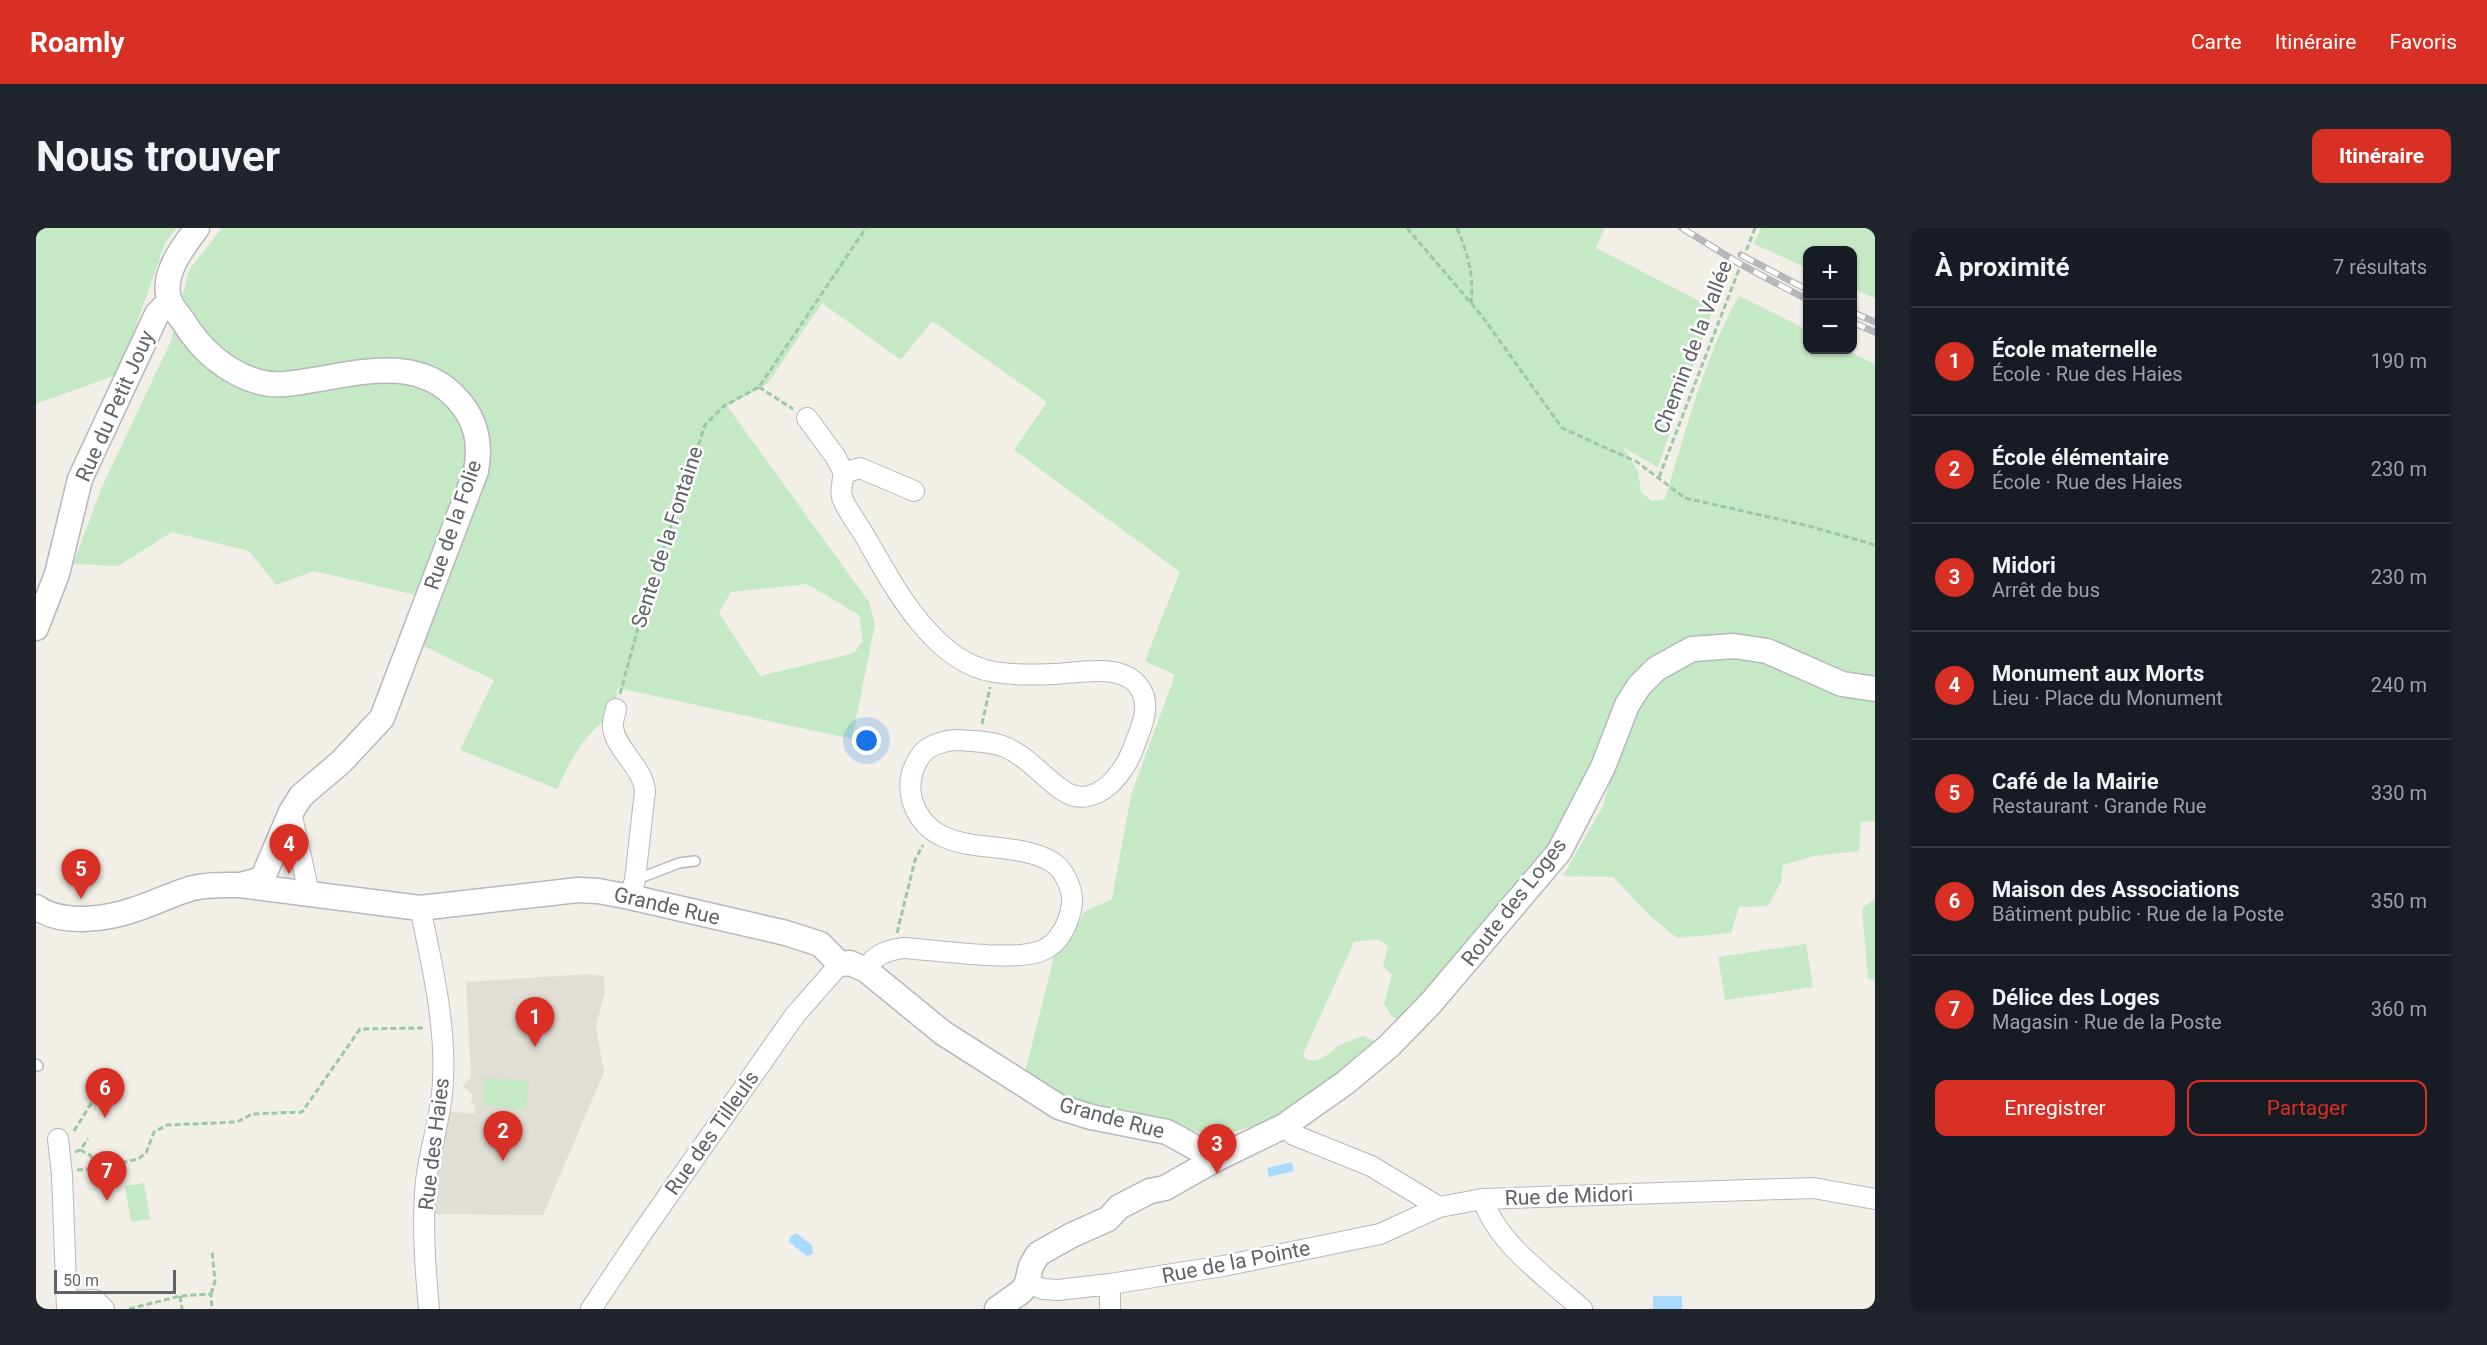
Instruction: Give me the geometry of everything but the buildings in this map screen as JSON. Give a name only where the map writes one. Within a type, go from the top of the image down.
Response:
[{"type":"street","points":[[170,301],[169,276],[180,251],[197,228]]},
{"type":"street","name":"Rue du Petit Jouy","points":[[36,628],[57,574],[80,479],[157,314],[170,301]]},
{"type":"street","name":"Rue de la Folie","points":[[170,301],[195,341],[213,358],[236,373],[260,382],[286,385],[377,370],[413,372],[434,380],[450,390],[464,406],[478,436],[479,454],[476,471],[382,718],[341,762],[302,796],[291,812],[264,875],[259,880],[240,885]]},
{"type":"street","points":[[807,418],[835,456],[844,473],[842,496],[896,590],[947,650],[966,662],[993,672],[1119,673],[1134,680],[1142,690],[1146,702],[1132,752],[1122,772],[1104,790],[1084,797],[1064,792],[1024,757],[1002,746],[978,741],[950,740],[924,751],[910,775],[910,793],[922,821],[960,843],[1034,854],[1054,863],[1066,877],[1071,894],[1072,903],[1066,927],[1044,951],[1009,956],[904,948],[877,956],[866,970]]},
{"type":"street","points":[[844,473],[860,468],[914,491]]},
{"type":"street","name":"Route des Loges","points":[[1028,1283],[1031,1266],[1038,1254],[1072,1234],[1108,1219],[1119,1207],[1150,1191],[1165,1188],[1216,1159],[1284,1126],[1345,1083],[1389,1046],[1430,1004],[1559,852],[1603,766],[1627,705],[1639,686],[1656,669],[1692,649],[1734,646],[1767,651],[1842,684],[1875,689]]},
{"type":"street","points":[[616,709],[613,721],[614,732],[644,780],[645,787],[633,889]]},
{"type":"street","points":[[291,812],[309,893]]},
{"type":"street","name":"Grande Rue","points":[[44,915],[97,917],[134,910],[194,887],[240,885],[420,908],[578,890],[633,889],[819,944],[840,964],[850,963],[866,970],[943,1034],[1059,1107],[1091,1117],[1167,1132],[1216,1159]]},
{"type":"street","name":"Rue des Haies","points":[[420,908],[441,1028],[443,1083],[425,1196],[424,1257],[429,1309]]},
{"type":"street","name":"Rue des Tilleuls","points":[[591,1309],[795,1015],[840,964]]},
{"type":"street","points":[[1284,1126],[1294,1135],[1371,1166],[1439,1207]]},
{"type":"street","points":[[58,1145],[62,1175],[67,1305],[95,1300],[104,1309]]},
{"type":"street","name":"Rue de Midori","points":[[1439,1207],[1483,1199],[1813,1188],[1875,1199]]},
{"type":"street","points":[[1483,1199],[1489,1217],[1505,1239],[1582,1309]]},
{"type":"street","name":"Rue de la Pointe","points":[[1028,1283],[1043,1289],[1058,1290],[1223,1266],[1380,1234],[1439,1207]]},
{"type":"street","points":[[997,1309],[1011,1301],[1028,1283]]},
{"type":"street","points":[[1110,1284],[1110,1309]]},
{"type":"lane","points":[[633,889],[679,863],[695,861]]},
{"type":"path","name":"Sente de la Fontaine","points":[[616,709],[645,606],[701,433],[717,411],[759,387],[866,228]]},
{"type":"path","points":[[1407,228],[1471,303],[1562,428],[1637,462],[1685,498],[1809,526],[1875,545]]},
{"type":"path","points":[[1457,228],[1469,257],[1473,286],[1471,303]]},
{"type":"path","name":"Chemin de la Vallée","points":[[1659,477],[1755,228]]},
{"type":"path","points":[[759,387],[807,418]]},
{"type":"path","points":[[978,741],[993,672]]},
{"type":"path","points":[[894,950],[915,860],[931,828]]},
{"type":"path","points":[[62,1175],[76,1170],[100,1168],[138,1159],[146,1153],[154,1132],[166,1125],[237,1122],[252,1114],[302,1112],[360,1029],[441,1028]]},
{"type":"path","points":[[58,1145],[97,1094],[104,1098]]},
{"type":"path","points":[[80,1150],[90,1155],[100,1168]]},
{"type":"path","points":[[212,1250],[214,1281],[211,1294],[212,1309]]},
{"type":"path","points":[[129,1309],[180,1296],[211,1294]]},
{"type":"path","points":[[180,1296],[182,1309]]},
{"type":"shaded area","points":[[589,974],[604,976],[605,992],[596,1026],[604,1072],[543,1215],[433,1214],[446,1111],[474,1114],[475,1105],[471,1104],[472,1094],[463,1086],[471,1077],[466,982]]},
{"type":"green space","points":[[36,228],[177,228],[165,243],[119,374],[36,404]]},
{"type":"green space","points":[[222,228],[1605,228],[1596,248],[1713,308],[1658,467],[1624,448],[1638,471],[1641,492],[1652,501],[1665,499],[1706,369],[1739,296],[1803,328],[1803,354],[1854,354],[1875,364],[1875,678],[1860,677],[1824,667],[1773,645],[1656,656],[1594,759],[1564,826],[1533,871],[1402,1022],[1392,1016],[1384,1004],[1392,975],[1383,966],[1388,946],[1377,939],[1354,942],[1303,1054],[1306,1059],[1321,1059],[1340,1045],[1363,1036],[1378,1042],[1286,1115],[1267,1123],[1216,1136],[1074,1103],[1024,1076],[1055,953],[1074,934],[1084,912],[1112,899],[1131,795],[1175,675],[1145,661],[1180,572],[1014,450],[1047,402],[932,321],[901,360],[822,303],[767,384],[727,406],[869,602],[875,624],[852,739],[618,688],[613,715],[586,738],[573,757],[557,789],[460,750],[494,680],[421,645],[420,596],[314,571],[276,585],[249,551],[172,532],[118,566],[73,564],[102,487],[171,341],[189,270]],"holes":[[[807,584],[859,615],[863,641],[854,653],[760,676],[719,613],[731,592]]]},
{"type":"green space","points":[[1761,228],[1875,228],[1875,298],[1857,290],[1857,246],[1803,246],[1803,266],[1754,244]]},
{"type":"green space","points":[[1726,650],[1875,694],[1875,821],[1861,822],[1859,851],[1814,856],[1783,865],[1781,882],[1768,906],[1739,907],[1731,933],[1677,938],[1650,916],[1613,877],[1563,876],[1603,806],[1629,712],[1663,674],[1698,655]]},
{"type":"green space","points":[[1875,899],[1875,980],[1868,979],[1862,908]]},
{"type":"green space","points":[[1806,944],[1813,987],[1725,1000],[1718,957]]},
{"type":"green space","points":[[485,1077],[529,1082],[526,1110],[482,1105]]},
{"type":"green space","points":[[144,1183],[150,1219],[131,1222],[125,1186]]},
{"type":"water","points":[[1292,1162],[1294,1171],[1269,1177],[1267,1168]]},
{"type":"water","points":[[796,1233],[812,1245],[813,1254],[807,1256],[789,1242],[790,1237]]},
{"type":"water","points":[[1653,1296],[1682,1296],[1682,1309],[1653,1309]]},
{"type":"railway","points":[[1682,228],[1740,264],[1803,297]]},
{"type":"railway","points":[[1741,255],[1803,287]]},
{"type":"railway","points":[[1857,314],[1875,322]]},
{"type":"railway","points":[[1857,324],[1875,332]]},
{"type":"place","name":"Monument aux Morts","points":[[289,874]]},
{"type":"place","name":"Café de la Mairie","points":[[81,899]]},
{"type":"place","name":"École maternelle","points":[[535,1047]]},
{"type":"place","name":"Maison des Associations","points":[[105,1118]]},
{"type":"place","name":"École élémentaire","points":[[503,1161]]},
{"type":"place","name":"Midori","points":[[1217,1174]]},
{"type":"place","name":"Délice des Loges","points":[[107,1201]]}]
